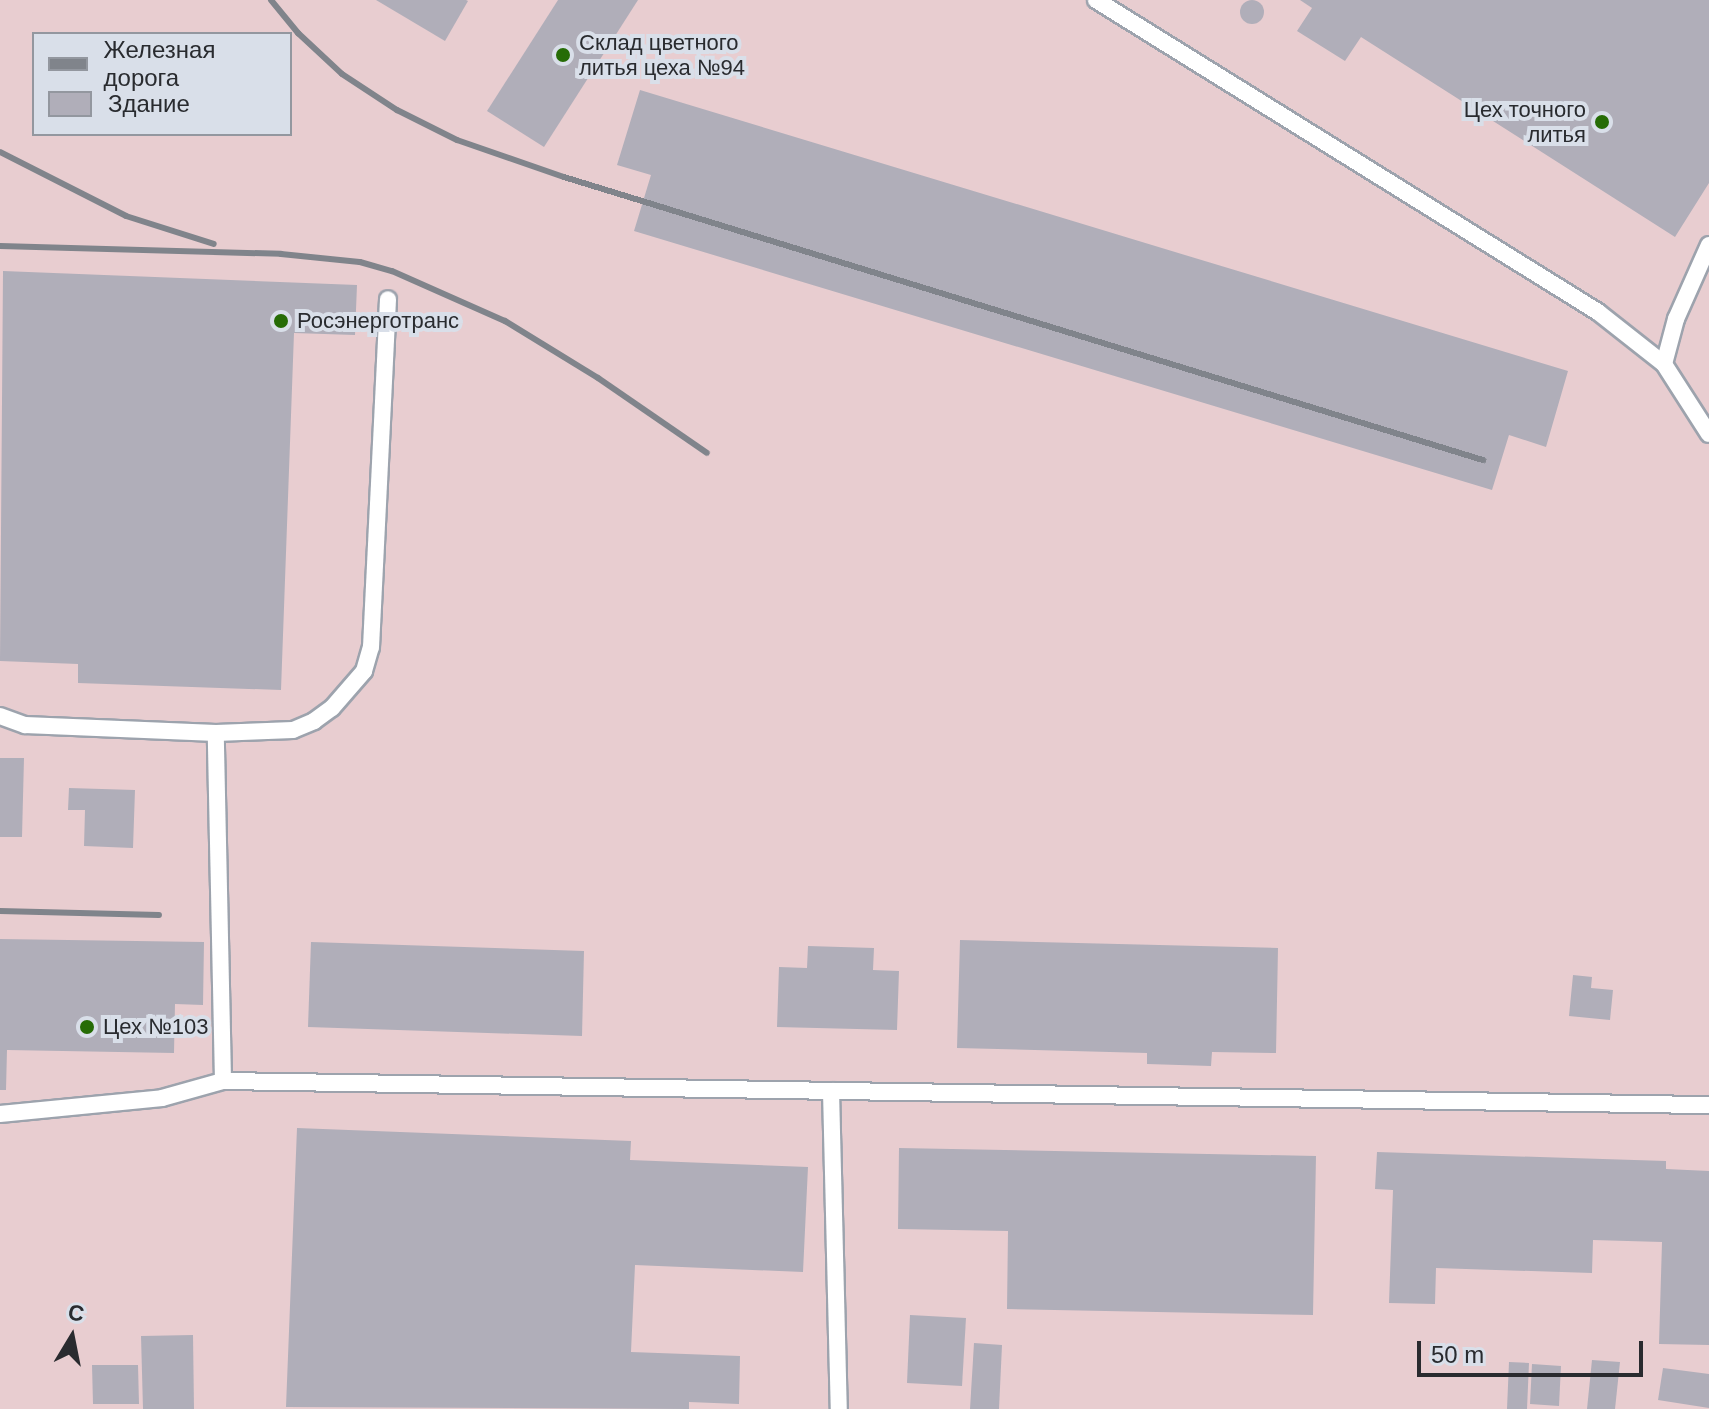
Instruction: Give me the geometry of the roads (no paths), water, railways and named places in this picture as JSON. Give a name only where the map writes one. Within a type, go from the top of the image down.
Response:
[{"type":"lane","points":[[1096,0],[1598,312],[1664,364],[1709,434]]},
{"type":"lane","points":[[1664,364],[1676,319],[1709,245]]},
{"type":"lane","points":[[0,716],[25,725],[216,733],[281,731],[314,721],[332,708],[364,671],[371,647],[388,299]]},
{"type":"lane","points":[[216,733],[223,1081]]},
{"type":"lane","points":[[0,1114],[162,1098],[223,1081],[1709,1105]]},
{"type":"lane","points":[[831,1091],[839,1409]]},
{"type":"railway","points":[[271,0],[298,33],[342,74],[397,110],[457,140],[564,177],[1483,460]]},
{"type":"railway","points":[[0,152],[126,216],[214,244]]},
{"type":"railway","points":[[0,246],[281,254],[360,262],[392,271],[505,321],[598,378],[707,453]]},
{"type":"railway","points":[[0,911],[159,915]]},
{"type":"place","name":"Склад цветного литья цеха №94","points":[[563,55]]},
{"type":"place","name":"Цех точного литья","points":[[1602,122]]},
{"type":"place","name":"Росэнерготранс","points":[[281,321]]},
{"type":"place","name":"Цех №103","points":[[87,1027]]}]
